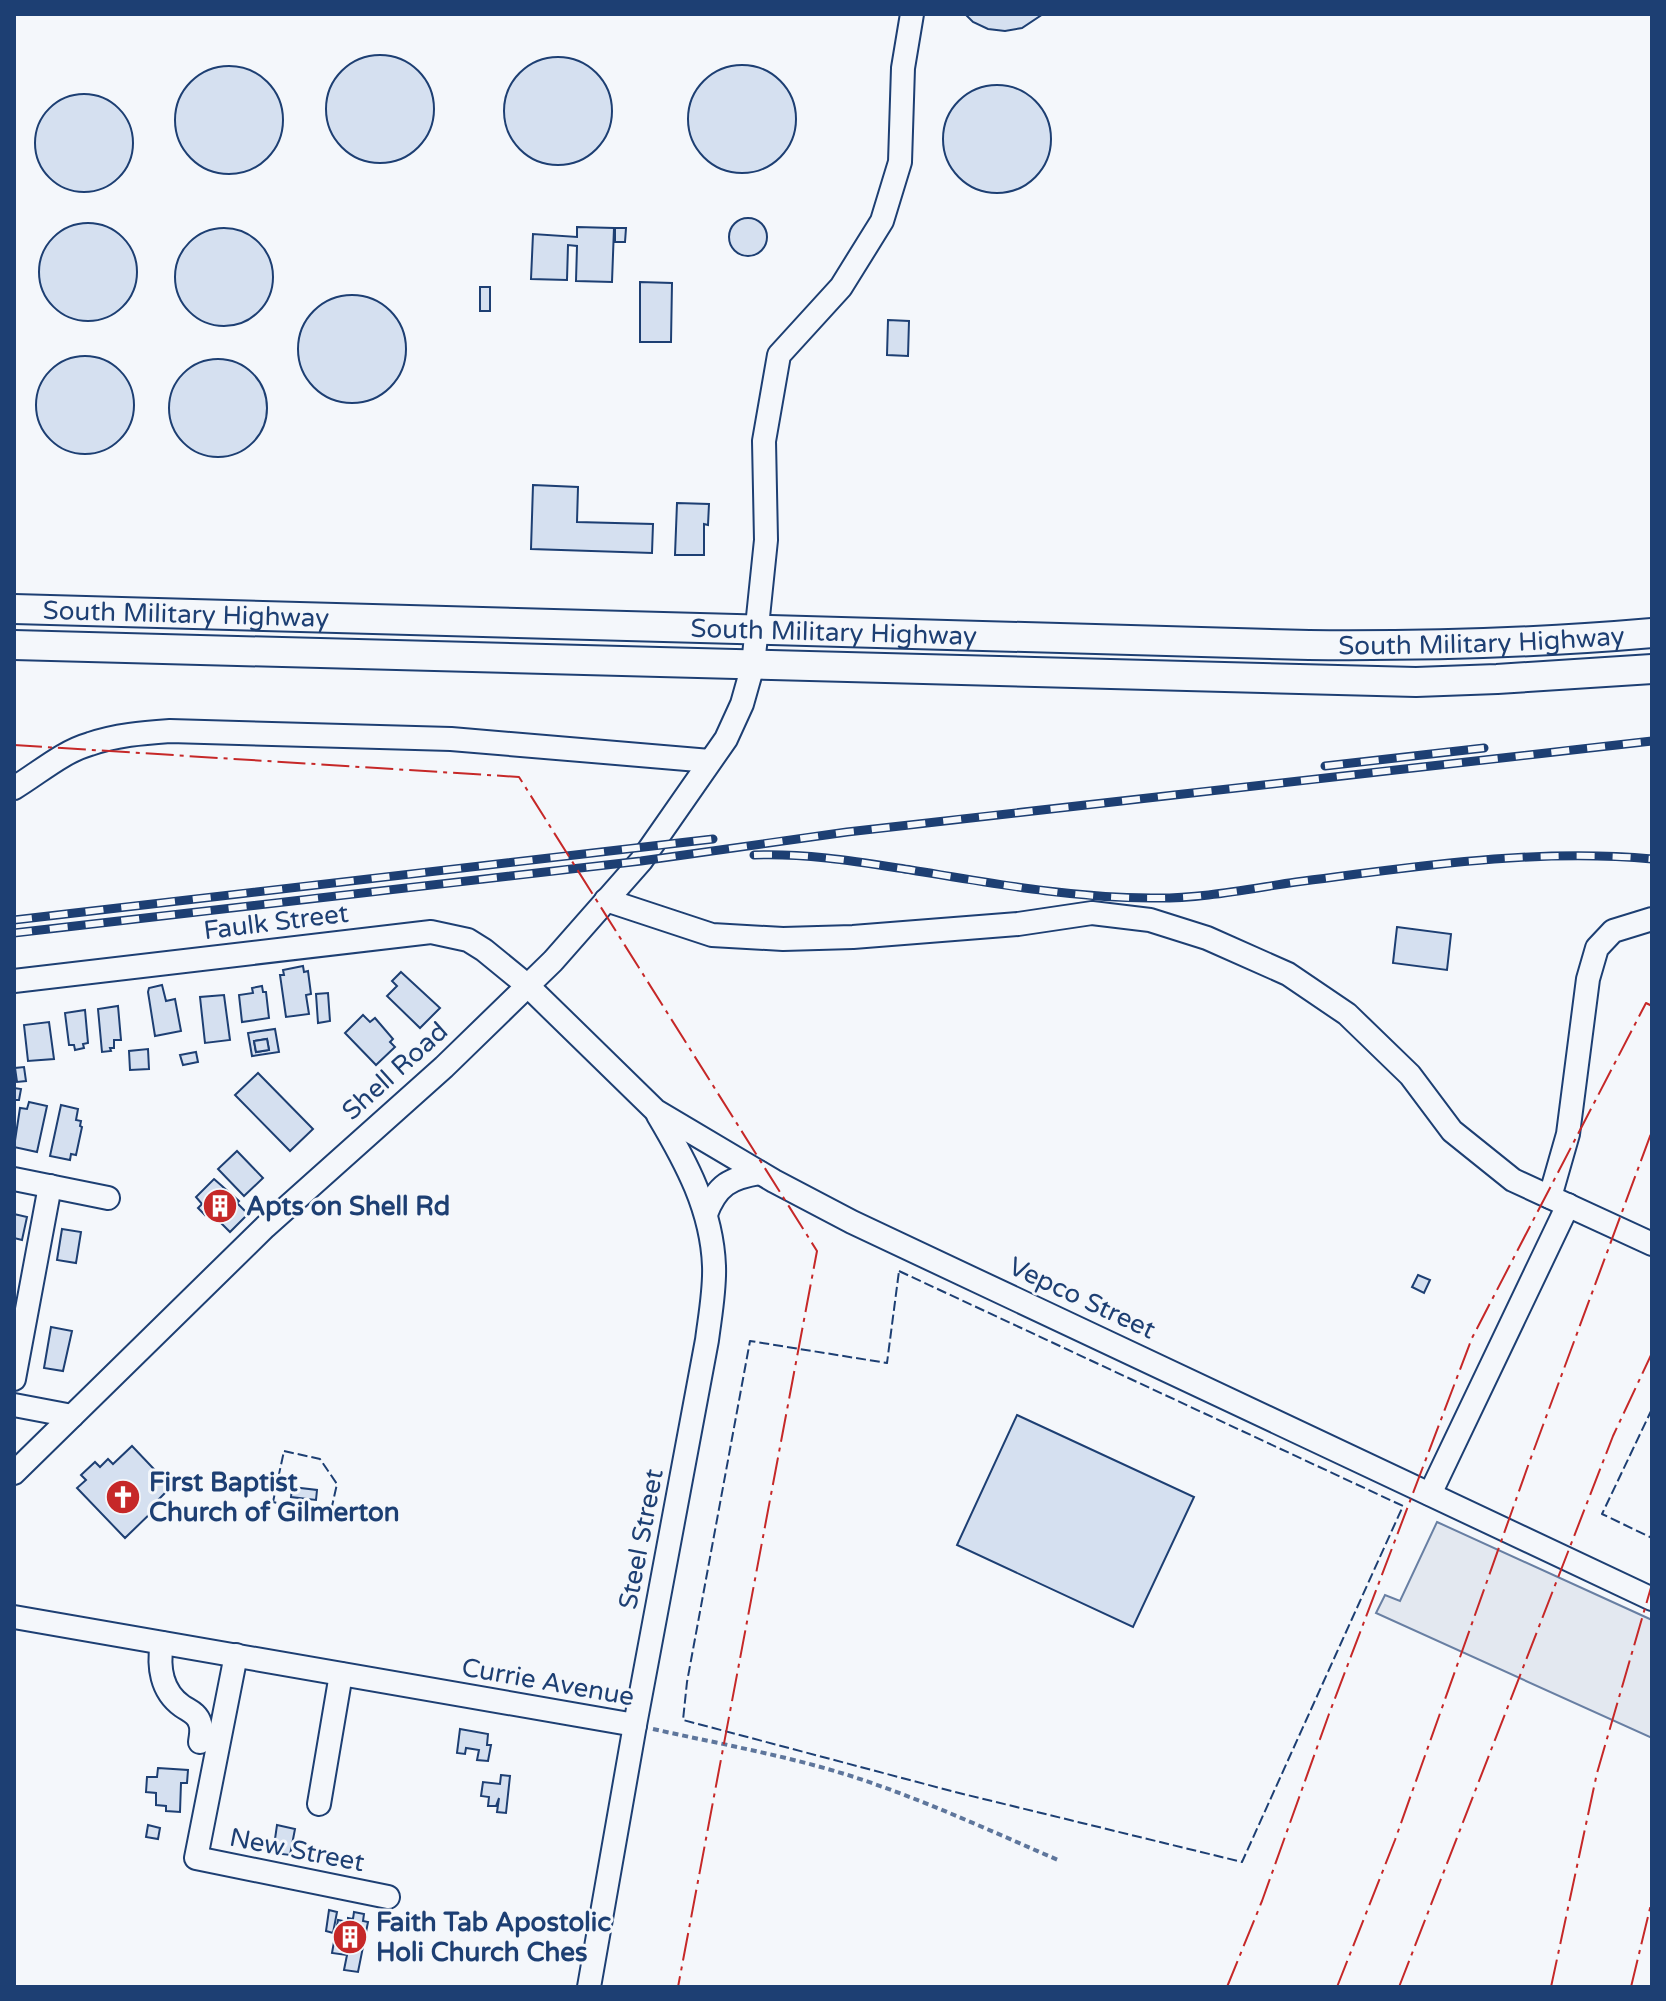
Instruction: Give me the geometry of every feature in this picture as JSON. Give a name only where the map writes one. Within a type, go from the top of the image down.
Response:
[{"type":"main road","name":"South Military Highway","points":[[14,609],[1309,645],[1466,645],[1566,641],[1652,633]]},
{"type":"main road","name":"South Military Highway","points":[[14,645],[1416,682],[1652,669]]},
{"type":"street","name":"Shell Road","points":[[14,1473],[265,1227],[444,1067],[528,986],[641,861],[731,727],[742,704],[753,665],[766,540],[764,441],[779,355],[841,287],[882,221],[900,162],[903,68],[912,14]]},
{"type":"street","points":[[14,788],[87,744],[129,734],[170,731],[451,739],[710,761]]},
{"type":"street","points":[[606,900],[712,935],[783,939],[853,937],[1018,924],[1092,913],[1150,920],[1207,938],[1288,974],[1347,1014],[1410,1075],[1452,1131],[1513,1180],[1652,1244]]},
{"type":"street","points":[[1430,1494],[1559,1201],[1588,979],[1597,948],[1613,931],[1652,919]]},
{"type":"street","name":"Faulk Street","points":[[14,981],[431,932],[468,940],[528,986]]},
{"type":"street","name":"Vepco Street","points":[[528,986],[656,1111],[760,1173],[852,1222],[1652,1599]]},
{"type":"street","name":"Steel Street","points":[[589,1987],[707,1340],[714,1265],[706,1214],[680,1152],[656,1111]]},
{"type":"street","points":[[706,1214],[714,1193],[744,1175],[760,1173]]},
{"type":"street","points":[[14,1179],[108,1198]]},
{"type":"street","points":[[14,1379],[50,1186]]},
{"type":"street","points":[[14,1405],[72,1416]]},
{"type":"street","name":"Currie Avenue","points":[[14,1617],[635,1725]]},
{"type":"street","points":[[162,1643],[159,1658],[162,1681],[172,1697],[193,1712],[201,1724],[200,1742]]},
{"type":"street","name":"New Street","points":[[236,1655],[196,1858],[388,1897]]},
{"type":"street","points":[[319,1804],[341,1674]]},
{"type":"path","name":"Currie Avenue","points":[[635,1725],[789,1759],[854,1777],[1058,1860]]},
{"type":"shaded area","points":[[1437,1522],[1652,1620],[1652,1738],[1376,1613],[1385,1595],[1400,1601]]},
{"type":"building","points":[[965,14],[1043,14],[1022,28],[1005,31],[988,29]]},
{"type":"building","points":[[380,55],[401,59],[418,71],[430,88],[434,109],[430,130],[418,147],[401,159],[380,163],[359,159],[342,147],[330,130],[326,109],[330,88],[342,71],[359,59]]},
{"type":"building","points":[[558,57],[579,61],[596,73],[608,90],[612,111],[608,132],[596,149],[579,161],[558,165],[537,161],[520,149],[508,132],[504,111],[508,90],[520,73],[537,61]]},
{"type":"building","points":[[742,65],[763,69],[780,81],[792,98],[796,119],[792,140],[780,157],[763,169],[742,173],[721,169],[704,157],[692,140],[688,119],[692,98],[704,81],[721,69]]},
{"type":"building","points":[[229,66],[250,70],[267,82],[279,99],[283,120],[279,141],[267,158],[250,170],[229,174],[208,170],[191,158],[179,141],[175,120],[179,99],[191,82],[208,70]]},
{"type":"building","points":[[997,85],[1018,89],[1035,101],[1047,118],[1051,139],[1047,160],[1035,177],[1018,189],[997,193],[976,189],[959,177],[947,160],[943,139],[947,118],[959,101],[976,89]]},
{"type":"building","points":[[84,94],[103,98],[119,108],[129,124],[133,143],[129,162],[119,178],[103,188],[84,192],[65,188],[49,178],[39,162],[35,143],[39,124],[49,108],[65,98]]},
{"type":"building","points":[[748,218],[761,224],[767,237],[761,250],[748,256],[735,250],[729,237],[735,224]]},
{"type":"building","points":[[88,223],[107,227],[123,237],[133,253],[137,272],[133,291],[123,307],[107,317],[88,321],[69,317],[53,307],[43,291],[39,272],[43,253],[53,237],[69,227]]},
{"type":"building","points":[[577,227],[614,228],[612,282],[576,281],[577,246],[568,245],[567,280],[531,279],[533,234],[577,237]]},
{"type":"building","points":[[224,228],[243,232],[259,242],[269,258],[273,277],[269,296],[259,312],[243,322],[224,326],[205,322],[189,312],[179,296],[175,277],[179,258],[189,242],[205,232]]},
{"type":"building","points":[[615,228],[626,228],[625,242],[615,242]]},
{"type":"building","points":[[640,282],[672,283],[671,342],[640,342]]},
{"type":"building","points":[[480,287],[490,287],[490,311],[480,311]]},
{"type":"building","points":[[352,295],[373,299],[390,311],[402,328],[406,349],[402,370],[390,387],[373,399],[352,403],[331,399],[314,387],[302,370],[298,349],[302,328],[314,311],[331,299]]},
{"type":"building","points":[[888,320],[909,321],[908,356],[887,355]]},
{"type":"building","points":[[85,356],[104,360],[120,370],[130,386],[134,405],[130,424],[120,440],[104,450],[85,454],[66,450],[50,440],[40,424],[36,405],[40,386],[50,370],[66,360]]},
{"type":"building","points":[[218,359],[237,363],[253,373],[263,389],[267,408],[263,427],[253,443],[237,453],[218,457],[199,453],[183,443],[173,427],[169,408],[173,389],[183,373],[199,363]]},
{"type":"building","points":[[533,485],[578,487],[577,522],[653,524],[652,553],[531,549]]},
{"type":"building","points":[[677,503],[709,504],[708,525],[704,524],[704,555],[675,555]]},
{"type":"building","points":[[1397,927],[1451,934],[1447,970],[1393,963]]},
{"type":"building","points":[[303,966],[304,972],[308,971],[311,994],[306,995],[309,1014],[286,1017],[280,975],[284,975],[283,970]]},
{"type":"building","points":[[401,972],[440,1008],[420,1028],[387,996],[397,986],[392,981]]},
{"type":"building","points":[[162,985],[166,1001],[175,999],[181,1031],[155,1036],[148,992],[149,988]]},
{"type":"building","points":[[262,986],[263,992],[266,992],[269,1018],[242,1022],[239,995],[253,993],[252,988]]},
{"type":"building","points":[[328,993],[330,1021],[318,1023],[316,994]]},
{"type":"building","points":[[224,995],[230,1040],[205,1043],[200,997]]},
{"type":"building","points":[[118,1006],[121,1040],[114,1040],[111,1051],[102,1052],[98,1009]]},
{"type":"building","points":[[85,1010],[88,1043],[83,1044],[84,1048],[75,1050],[74,1045],[69,1045],[65,1013]]},
{"type":"building","points":[[363,1015],[370,1022],[375,1018],[393,1039],[390,1042],[395,1047],[376,1065],[345,1033]]},
{"type":"building","points":[[49,1022],[54,1059],[28,1061],[24,1025]]},
{"type":"building","points":[[275,1029],[279,1052],[252,1056],[248,1033]],"holes":[[[267,1039],[269,1050],[256,1052],[254,1041]]]},
{"type":"building","points":[[267,1039],[269,1050],[256,1052],[254,1041]]},
{"type":"building","points":[[148,1049],[149,1069],[130,1070],[129,1051]]},
{"type":"building","points":[[196,1052],[198,1062],[183,1065],[180,1055]]},
{"type":"building","points":[[24,1067],[26,1081],[17,1082],[15,1068]]},
{"type":"building","points":[[258,1073],[313,1129],[290,1151],[235,1095]]},
{"type":"building","points":[[14,1088],[21,1089],[19,1100],[14,1100]]},
{"type":"building","points":[[29,1102],[47,1106],[37,1152],[14,1147],[20,1108],[27,1109]]},
{"type":"building","points":[[61,1105],[78,1109],[76,1120],[81,1121],[82,1127],[76,1155],[71,1154],[70,1160],[50,1156]]},
{"type":"building","points":[[237,1151],[263,1178],[244,1196],[218,1169]]},
{"type":"building","name":"Apts on Shell Rd","points":[[214,1179],[239,1201],[237,1203],[248,1214],[230,1232],[209,1211],[205,1215],[198,1208],[202,1204],[196,1197]]},
{"type":"building","points":[[14,1214],[27,1217],[22,1240],[14,1238]]},
{"type":"building","points":[[62,1229],[81,1232],[76,1263],[57,1260]]},
{"type":"building","points":[[1418,1275],[1430,1280],[1424,1293],[1412,1287]]},
{"type":"building","points":[[51,1327],[72,1331],[63,1371],[44,1368]]},
{"type":"building","points":[[1017,1415],[1194,1497],[1133,1627],[957,1545]]},
{"type":"building","name":"First Baptist Church of Gilmerton","points":[[132,1446],[171,1487],[153,1505],[156,1508],[125,1538],[77,1488],[86,1480],[81,1475],[95,1462],[100,1467],[108,1459],[113,1464]]},
{"type":"building","points":[[292,1487],[317,1490],[316,1500],[291,1497]]},
{"type":"building","points":[[460,1729],[488,1734],[487,1745],[491,1745],[488,1761],[477,1760],[479,1750],[466,1748],[465,1754],[457,1753]]},
{"type":"building","points":[[158,1768],[188,1770],[187,1783],[181,1783],[180,1812],[166,1811],[166,1806],[156,1805],[156,1793],[146,1792],[147,1777],[157,1777]]},
{"type":"building","points":[[501,1775],[510,1776],[506,1813],[497,1812],[499,1798],[496,1806],[488,1806],[489,1797],[481,1796],[483,1782],[500,1784]]},
{"type":"building","points":[[148,1825],[160,1828],[158,1839],[146,1837]]},
{"type":"building","points":[[277,1825],[295,1829],[290,1855],[273,1853]]},
{"type":"building","points":[[329,1910],[337,1912],[333,1933],[326,1931]]},
{"type":"building","name":"Faith Tab Apostolic Holi Church Ches","points":[[354,1912],[364,1914],[363,1921],[368,1922],[358,1972],[344,1970],[347,1955],[332,1953],[338,1920],[348,1922],[348,1918],[353,1919]]},
{"type":"railway","points":[[14,933],[641,861],[847,832],[1652,741]]},
{"type":"railway","points":[[1325,766],[1484,748]]},
{"type":"railway","points":[[14,920],[713,839]]},
{"type":"railway","points":[[754,855],[833,859],[1031,889],[1151,898],[1206,895],[1518,857],[1652,859]]},
{"type":"fence","points":[[899,1271],[1403,1506],[1242,1862],[955,1792],[683,1720],[687,1682],[750,1341],[887,1363],[899,1271]]},
{"type":"fence","points":[[1652,1409],[1602,1514],[1652,1538]]},
{"type":"fence","points":[[284,1451],[320,1459],[337,1484],[330,1515],[273,1502],[284,1451]]},
{"type":"power","points":[[14,745],[519,777],[817,1251],[678,1987]]},
{"type":"power","points":[[1227,1987],[1472,1338],[1646,1003],[1652,1006]]},
{"type":"power","points":[[1337,1987],[1395,1840],[1529,1463],[1652,1131]]},
{"type":"power","points":[[1399,1987],[1613,1436],[1652,1353]]},
{"type":"power","points":[[1551,1987],[1597,1773],[1652,1584]]},
{"type":"power","points":[[1631,1987],[1652,1900]]},
{"type":"place","name":"Apts on Shell Rd","points":[[220,1206]]},
{"type":"place","name":"First Baptist Church of Gilmerton","points":[[123,1497]]},
{"type":"place","name":"Faith Tab Apostolic Holi Church Ches","points":[[350,1937]]}]
